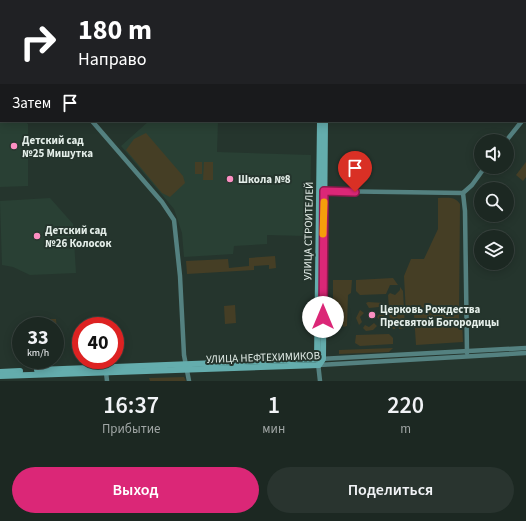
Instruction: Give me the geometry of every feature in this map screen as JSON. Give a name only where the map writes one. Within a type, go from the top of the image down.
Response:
[{"type":"street","points":[[93,122],[162,202],[174,220],[180,276],[186,367],[189,381]]},
{"type":"street","name":"УЛИЦА СТРОИТЕЛЕЙ","points":[[320,122],[320,381]]},
{"type":"street","name":"УЛИЦА СТРОИТЕЛЕЙ","points":[[321,191],[325,122]]},
{"type":"street","points":[[512,134],[521,122]]},
{"type":"street","points":[[321,191],[463,193],[481,174]]},
{"type":"street","points":[[463,193],[465,211],[467,354],[526,348]]},
{"type":"street","name":"УЛИЦА НЕФТЕХИМИКОВ","points":[[0,376],[467,354],[526,353]]},
{"type":"street","points":[[0,372],[186,367]]},
{"type":"street","points":[[106,372],[107,381]]},
{"type":"shaded area","name":"Детский сад №25 Мишутка","points":[[0,122],[26,122],[28,124],[28,186],[0,187]]},
{"type":"shaded area","name":"Школа №8","points":[[148,122],[218,122],[217,152],[311,155],[310,234],[306,236],[267,235],[267,244],[234,246],[233,254],[184,257],[182,233],[174,209],[121,146]]},
{"type":"shaded area","points":[[146,133],[183,176],[185,183],[170,197],[162,193],[126,150],[134,139]]},
{"type":"shaded area","points":[[195,162],[202,162],[202,174],[195,174]]},
{"type":"shaded area","points":[[204,162],[213,162],[213,180],[203,180]]},
{"type":"shaded area","points":[[526,162],[526,177],[523,181],[516,175]]},
{"type":"shaded area","name":"Детский сад №26 Колосок","points":[[50,198],[73,224],[76,273],[30,275],[13,267],[2,265],[0,201]]},
{"type":"shaded area","points":[[438,198],[453,199],[458,201],[460,204],[459,319],[462,319],[463,342],[416,345],[414,315],[406,315],[404,276],[411,259],[424,259],[438,229]]},
{"type":"shaded area","points":[[275,256],[276,268],[269,269],[269,265],[254,266],[254,270],[187,274],[186,261],[228,259],[229,268],[249,266],[249,258]]},
{"type":"shaded area","points":[[393,278],[398,285],[390,285],[386,294],[360,295],[356,291],[356,280]]},
{"type":"shaded area","points":[[333,280],[352,280],[351,293],[348,295],[347,326],[343,327],[343,324],[333,324]]},
{"type":"shaded area","points":[[400,287],[403,291],[405,328],[399,329],[399,323],[395,324],[395,329],[393,329],[390,325],[388,295],[390,293],[395,295],[400,290]]},
{"type":"shaded area","points":[[366,303],[384,303],[385,317],[381,322],[377,317],[380,313],[379,307],[369,308]]},
{"type":"shaded area","points":[[235,305],[236,323],[225,324],[224,306]]},
{"type":"shaded area","points":[[360,310],[364,313],[360,317],[362,322],[359,325],[356,318]]},
{"type":"shaded area","points":[[374,323],[377,326],[373,330],[366,331],[363,328],[365,325],[369,327]]},
{"type":"shaded area","points":[[389,334],[393,338],[393,344],[360,346],[355,343],[356,335]]},
{"type":"shaded area","points":[[393,348],[389,352],[339,354],[339,350]]},
{"type":"shaded area","points":[[184,377],[186,381],[150,381],[149,378]]},
{"type":"slow traffic","points":[[323,234],[324,202]]},
{"type":"place","name":"Детский сад №25 Мишутка","points":[[14,146]]},
{"type":"place","name":"Школа №8","points":[[230,179]]},
{"type":"place","name":"Детский сад №26 Колосок","points":[[37,236]]},
{"type":"place","name":"Церковь Рождества Пресвятой Богородицы","points":[[372,315]]},
{"type":"route","points":[[323,317],[324,191],[355,192]]}]
